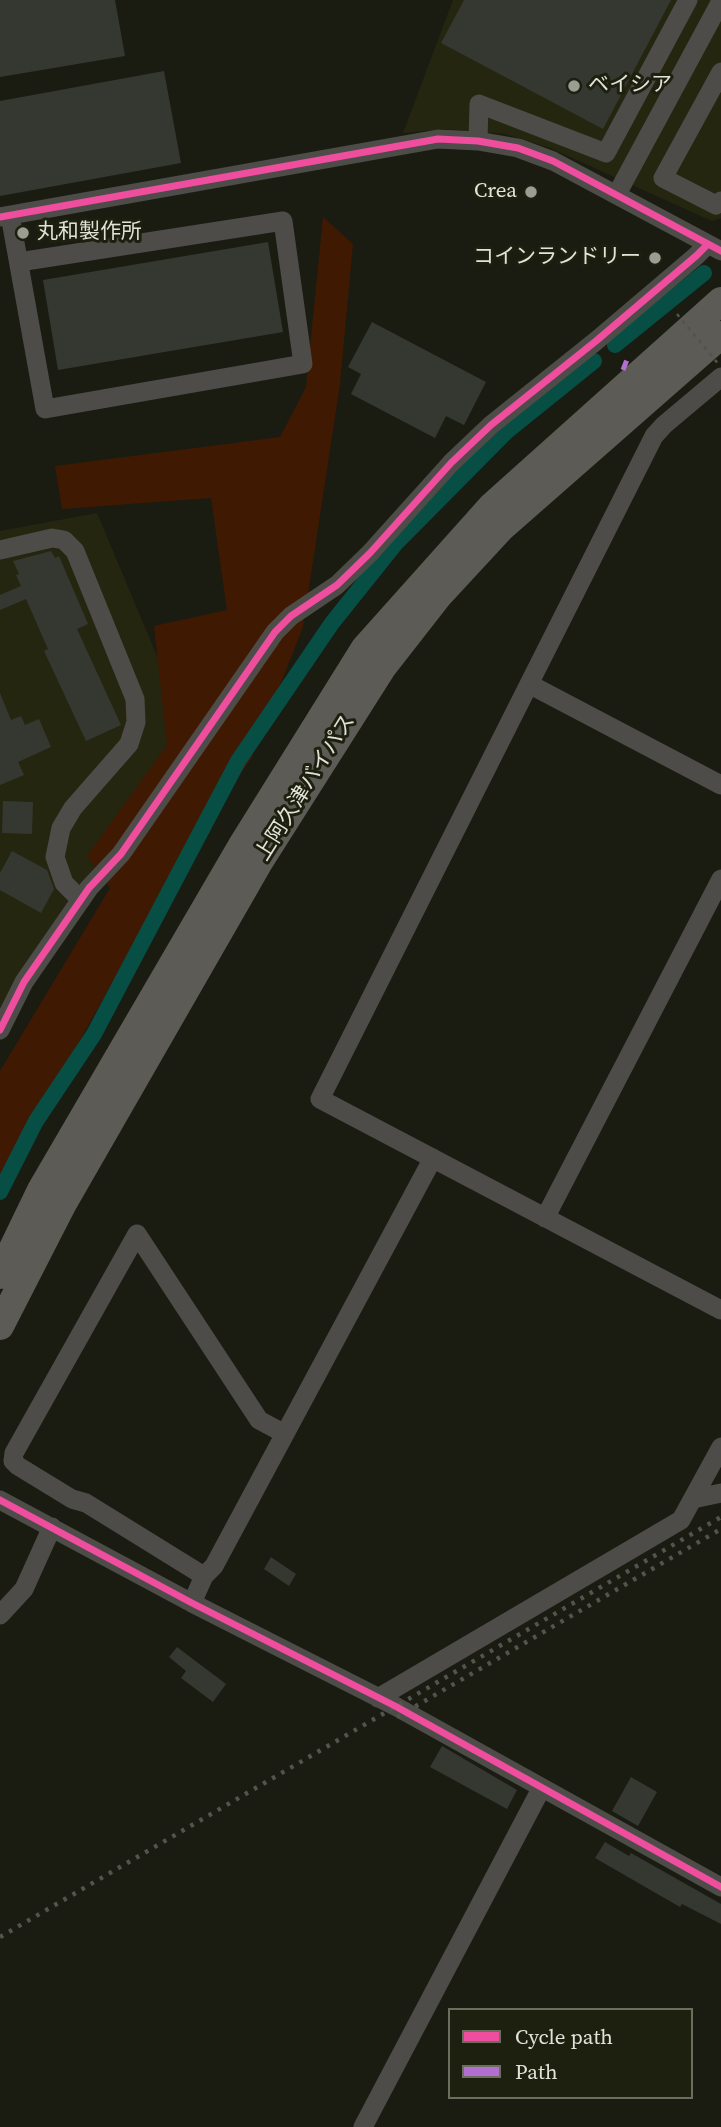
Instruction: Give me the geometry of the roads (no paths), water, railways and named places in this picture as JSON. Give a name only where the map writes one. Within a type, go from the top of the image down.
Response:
[{"type":"highway","name":"上阿久津バイパス","points":[[0,1275],[47,1178],[241,848],[365,648],[491,507],[721,301]]},
{"type":"highway","name":"上阿久津バイパス","points":[[0,1326],[62,1205],[259,862],[382,667],[439,595],[501,528],[721,335]]},
{"type":"street","points":[[478,141],[479,104],[606,153],[688,0]]},
{"type":"street","points":[[617,194],[721,1]]},
{"type":"street","points":[[685,67],[719,80],[663,178],[716,205],[721,201]]},
{"type":"street","points":[[641,89],[667,102]]},
{"type":"street","points":[[19,262],[283,220],[303,364],[45,409],[19,262],[5,216],[438,139],[478,141],[518,148],[553,161],[714,247]]},
{"type":"street","points":[[0,1030],[24,982],[80,900],[121,854],[275,632],[291,616],[337,585],[370,553],[451,463],[491,425],[696,256],[714,247]]},
{"type":"street","points":[[720,372],[654,436],[320,1100],[721,1310]]},
{"type":"street","points":[[0,550],[52,538],[64,540],[75,551],[135,699],[136,722],[129,744],[74,808],[61,828],[55,857],[64,883],[80,900]]},
{"type":"street","points":[[529,684],[721,785]]},
{"type":"street","points":[[545,1218],[721,879]]},
{"type":"street","points":[[192,1603],[204,1576],[214,1566],[433,1158]]},
{"type":"street","points":[[204,1576],[86,1503],[72,1499],[50,1486],[13,1461],[14,1453],[137,1234],[260,1420],[285,1434]]},
{"type":"street","points":[[378,1698],[681,1520],[721,1447]]},
{"type":"street","points":[[693,1499],[721,1493]]},
{"type":"street","points":[[0,1500],[192,1603],[378,1698],[721,1887]]},
{"type":"street","points":[[0,1615],[24,1589],[52,1527]]},
{"type":"street","points":[[363,2127],[541,1789]]},
{"type":"waterway","points":[[615,345],[704,273]]},
{"type":"waterway","points":[[0,1192],[36,1121],[94,1034],[238,761],[332,623],[396,543],[506,432],[594,361]]},
{"type":"railway","points":[[0,1937],[721,1517]]},
{"type":"railway","points":[[397,1717],[721,1529]]},
{"type":"place","name":"ベイシア","points":[[574,86]]},
{"type":"place","name":"Crea","points":[[531,192]]},
{"type":"place","name":"丸和製作所","points":[[23,233]]},
{"type":"place","name":"コインランドリー","points":[[655,258]]}]
